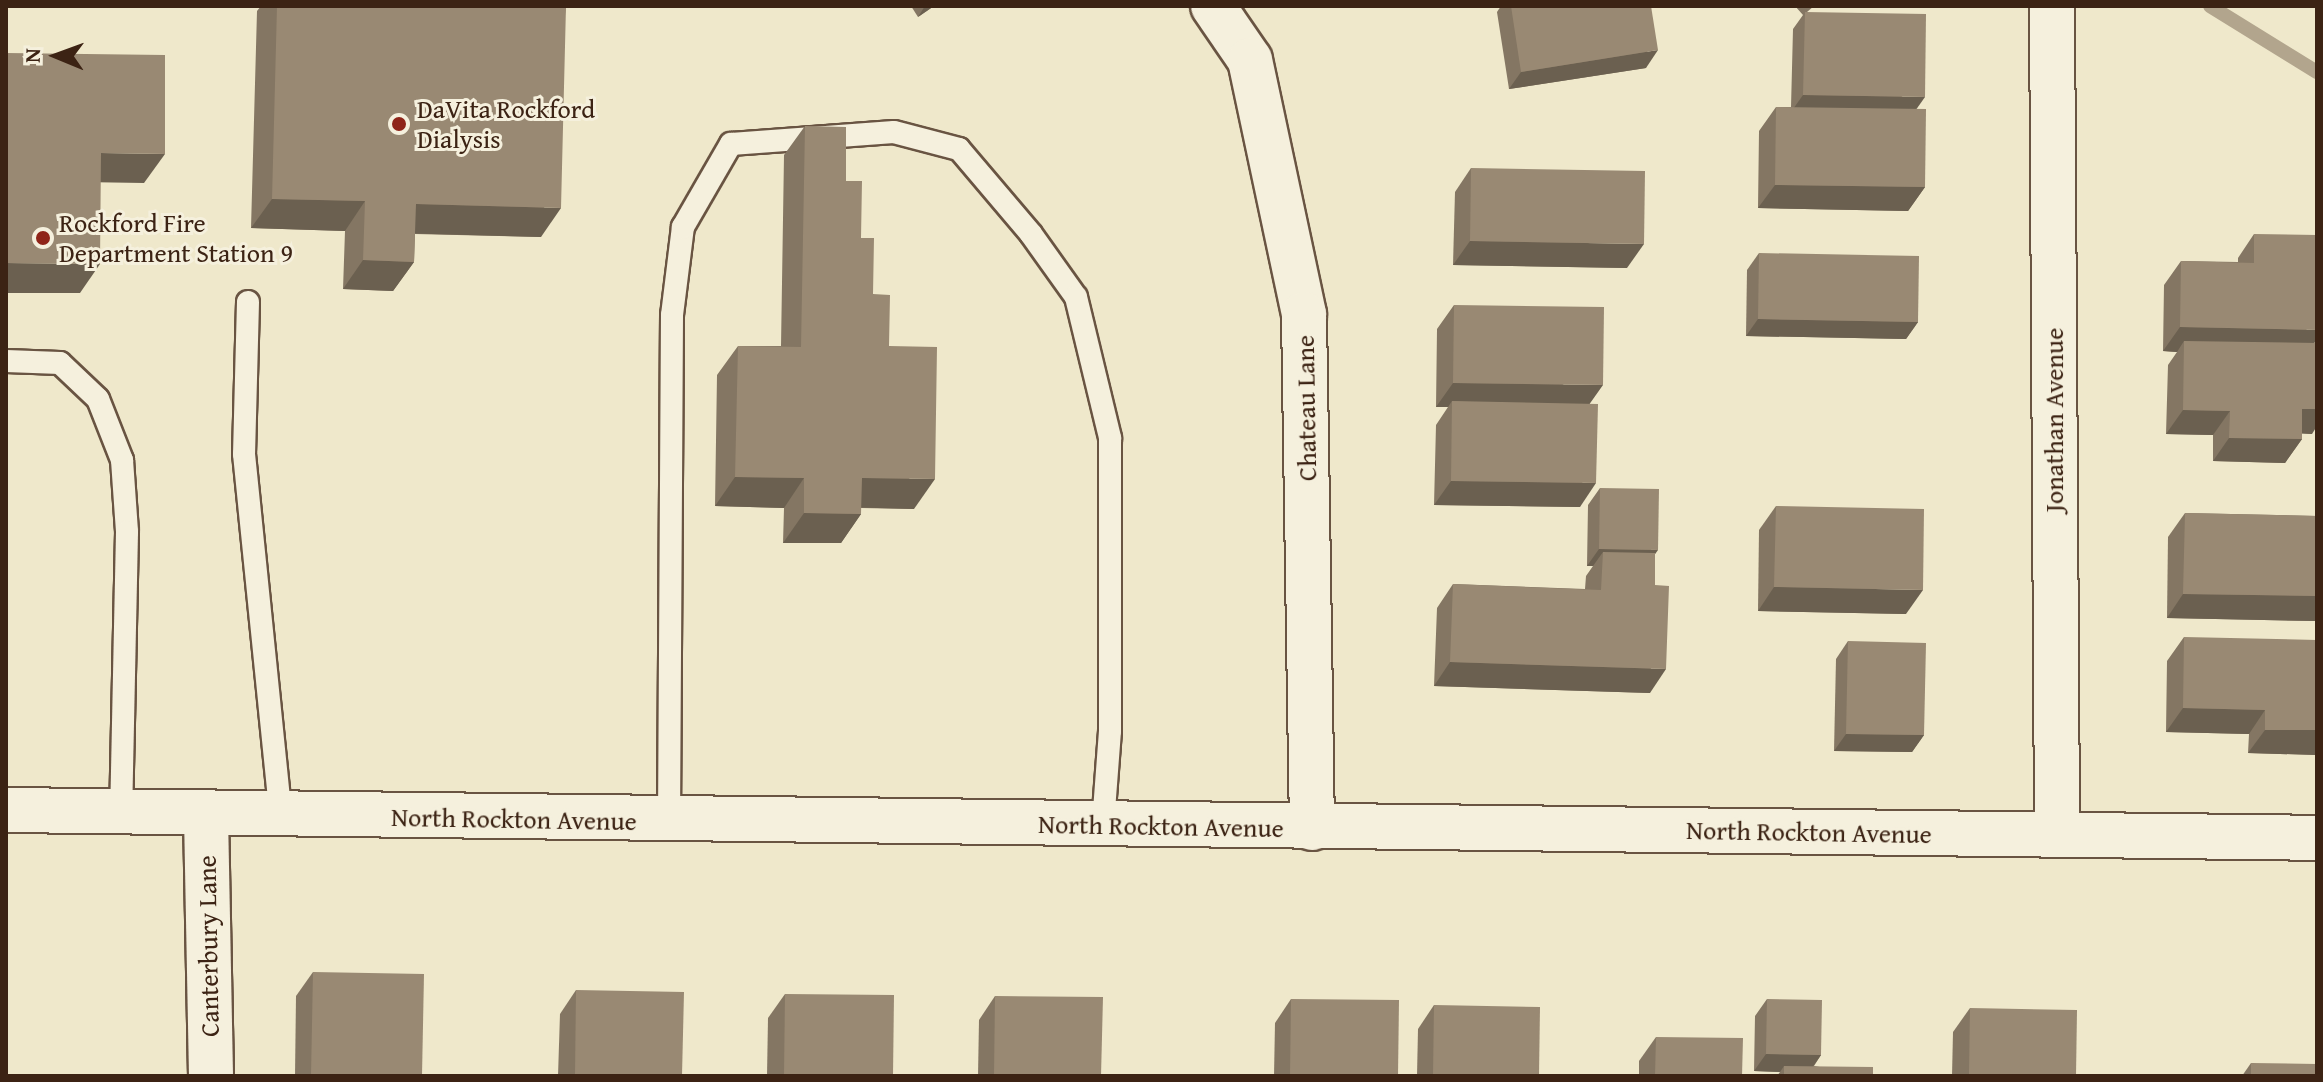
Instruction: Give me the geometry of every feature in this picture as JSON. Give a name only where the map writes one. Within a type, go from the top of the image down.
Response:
[{"type":"main road","name":"Chateau Lane","points":[[1213,6],[1250,60],[1304,314],[1312,828]]},
{"type":"main road","name":"Jonathan Avenue","points":[[2052,6],[2057,835]]},
{"type":"main road","name":"North Rockton Avenue","points":[[6,810],[669,821],[2317,838]]},
{"type":"main road","name":"Canterbury Lane","points":[[206,815],[211,1076]]},
{"type":"lane","points":[[669,821],[673,631],[672,315],[683,227],[731,144],[894,132],[959,149],[1031,234],[1076,297],[1110,438],[1110,731],[1103,825]]},
{"type":"lane","points":[[248,302],[244,454],[281,816]]},
{"type":"lane","points":[[6,361],[60,363],[98,399],[122,460],[127,532],[121,813]]},
{"type":"building","name":"DaVita Rockford Dialysis","points":[[277,6],[566,6],[561,208],[416,204],[414,262],[363,260],[365,201],[272,199]]},
{"type":"building","points":[[1511,6],[1651,6],[1658,50],[1521,72]]},
{"type":"building","points":[[1805,12],[1926,14],[1925,97],[1803,95]]},
{"type":"building","name":"Rockford Fire Department Station 9","points":[[6,53],[165,55],[165,154],[101,153],[100,264],[6,263]]},
{"type":"building","points":[[1776,107],[1926,109],[1925,187],[1775,185]]},
{"type":"building","points":[[805,126],[846,127],[846,181],[862,181],[861,238],[874,238],[873,294],[890,295],[889,346],[937,347],[935,479],[862,478],[861,514],[804,513],[804,478],[735,477],[738,346],[801,347]]},
{"type":"building","points":[[1471,168],[1645,171],[1644,244],[1470,241]]},
{"type":"building","points":[[2254,234],[2317,235],[2317,330],[2180,327],[2181,261],[2254,263]]},
{"type":"building","points":[[1759,253],[1919,256],[1918,322],[1758,319]]},
{"type":"building","points":[[1454,305],[1604,307],[1603,385],[1453,383]]},
{"type":"building","points":[[2184,341],[2317,343],[2317,409],[2302,409],[2302,439],[2229,438],[2230,411],[2183,410]]},
{"type":"building","points":[[1452,401],[1598,404],[1596,483],[1451,481]]},
{"type":"building","points":[[1600,488],[1659,489],[1658,550],[1599,549]]},
{"type":"building","points":[[1776,506],[1924,509],[1923,590],[1774,587]]},
{"type":"building","points":[[2185,513],[2317,516],[2317,596],[2183,594]]},
{"type":"building","points":[[1603,552],[1655,553],[1655,585],[1669,586],[1666,669],[1450,662],[1453,584],[1601,590]]},
{"type":"building","points":[[2184,637],[2317,640],[2317,730],[2265,730],[2265,710],[2183,708]]},
{"type":"building","points":[[1848,641],[1926,643],[1924,735],[1846,734]]},
{"type":"building","points":[[313,972],[424,974],[422,1076],[311,1076]]},
{"type":"building","points":[[576,990],[684,992],[682,1076],[575,1076]]},
{"type":"building","points":[[785,994],[894,995],[893,1076],[784,1076]]},
{"type":"building","points":[[995,996],[1103,997],[1101,1076],[994,1076]]},
{"type":"building","points":[[1291,999],[1399,1000],[1398,1076],[1290,1076]]},
{"type":"building","points":[[1767,999],[1822,1000],[1821,1055],[1766,1054]]},
{"type":"building","points":[[1434,1005],[1540,1007],[1539,1076],[1433,1076]]},
{"type":"building","points":[[1970,1008],[2077,1010],[2076,1076],[1969,1076]]},
{"type":"building","points":[[1656,1037],[1743,1038],[1742,1076],[1655,1076]]},
{"type":"building","points":[[2251,1063],[2317,1064],[2317,1076],[2251,1076]]},
{"type":"building","points":[[1784,1066],[1873,1067],[1873,1076],[1784,1076]]},
{"type":"waterway","points":[[2210,6],[2317,72]]},
{"type":"place","name":"DaVita Rockford Dialysis","points":[[399,124]]},
{"type":"place","name":"Rockford Fire Department Station 9","points":[[43,238]]}]
